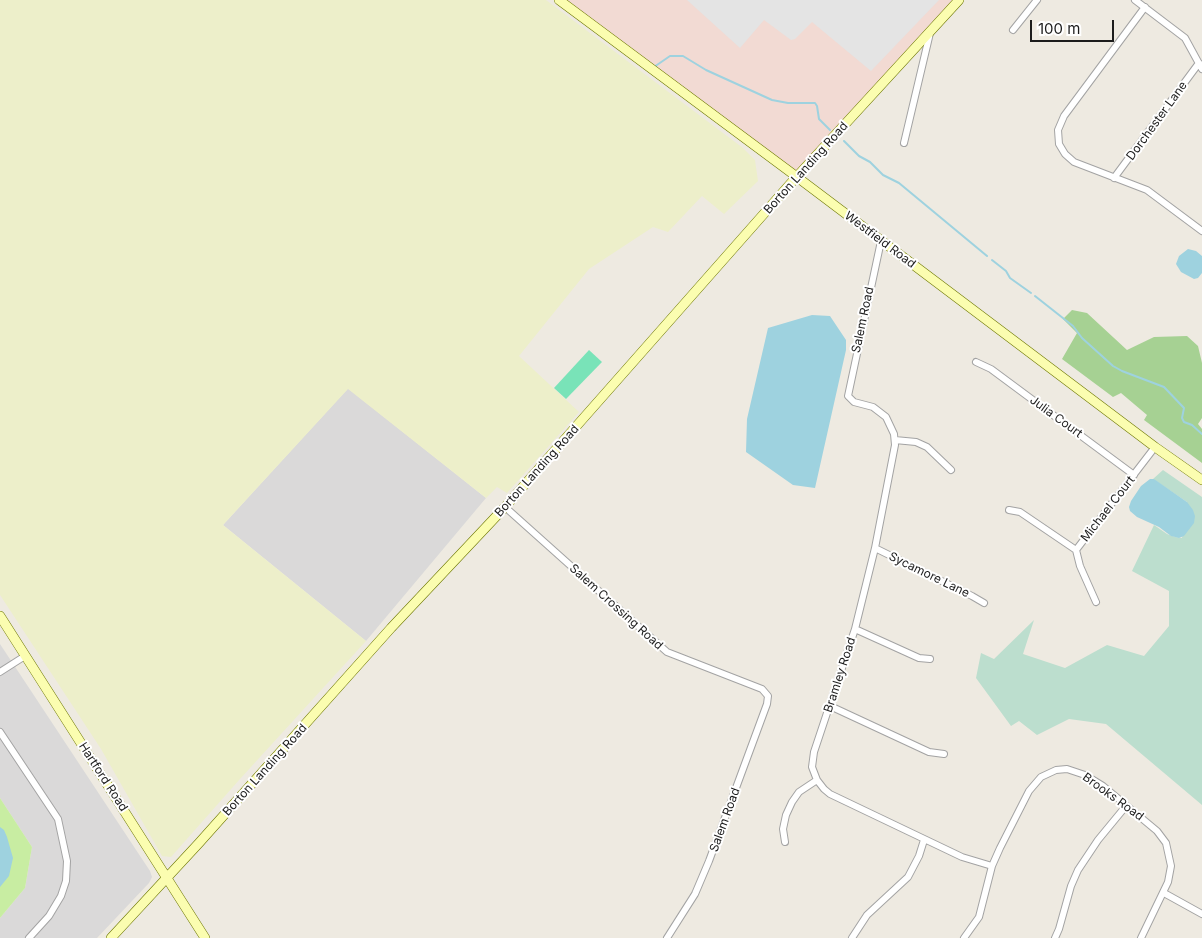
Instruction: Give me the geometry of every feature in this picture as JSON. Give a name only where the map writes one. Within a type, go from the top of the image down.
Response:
[{"type":"street","name":"Westfield Road","points":[[559,0],[1155,447],[1202,480]]},
{"type":"street","name":"Borton Landing Road","points":[[111,938],[391,628],[505,507],[797,177],[959,0]]},
{"type":"street","points":[[1013,30],[1037,0]]},
{"type":"street","points":[[1135,0],[1185,38],[1200,66]]},
{"type":"street","points":[[1145,7],[1064,116],[1058,130],[1060,148],[1071,160],[1149,191],[1202,231]]},
{"type":"street","points":[[904,143],[930,32]]},
{"type":"street","name":"Dorchester Lane","points":[[1114,178],[1200,66]]},
{"type":"street","name":"Salem Road","points":[[881,241],[848,393],[850,399],[873,407],[882,413],[891,426],[895,440]]},
{"type":"street","name":"Julia Court","points":[[976,362],[991,369],[1134,475]]},
{"type":"street","points":[[895,440],[916,442],[927,447],[951,470]]},
{"type":"street","name":"Bramley Road","points":[[817,780],[812,767],[814,752],[855,629],[875,548],[895,440]]},
{"type":"street","name":"Michael Court","points":[[1096,602],[1080,566],[1076,550],[1155,447]]},
{"type":"street","name":"Salem Crossing Road","points":[[505,507],[667,652],[762,689],[768,696]]},
{"type":"street","points":[[1009,510],[1020,512],[1076,550]]},
{"type":"street","name":"Sycamore Lane","points":[[875,548],[984,603]]},
{"type":"street","name":"Hartford Road","points":[[0,616],[205,938]]},
{"type":"street","points":[[855,629],[919,658],[930,659]]},
{"type":"street","points":[[0,672],[25,656]]},
{"type":"street","name":"Salem Road","points":[[667,938],[706,870],[768,704],[768,696]]},
{"type":"street","points":[[830,706],[929,752],[944,754]]},
{"type":"street","points":[[0,732],[58,819],[68,861],[62,896],[49,916],[29,938]]},
{"type":"street","name":"Brooks Road","points":[[964,938],[978,916],[992,866],[1029,791],[1037,781],[1051,772],[1067,769],[1085,775],[1103,786],[1158,831],[1166,843],[1171,866],[1168,882],[1140,938]]},
{"type":"street","points":[[785,842],[783,829],[786,815],[792,802],[799,792],[817,780],[830,794],[962,857],[992,866]]},
{"type":"street","points":[[1055,938],[1071,886],[1078,870],[1098,840],[1126,806]]},
{"type":"street","points":[[852,938],[867,915],[908,877],[919,856],[924,840]]},
{"type":"street","points":[[1164,893],[1202,914]]},
{"type":"shaded area","points":[[564,0],[959,0],[797,177]]},
{"type":"shaded area","points":[[687,0],[939,0],[871,71],[812,22],[795,39],[791,40],[764,20],[740,48]]},
{"type":"shaded area","points":[[348,388],[486,498],[366,641],[223,525]]},
{"type":"shaded area","points":[[0,644],[150,871],[152,877],[149,883],[97,938],[0,938],[0,918],[25,888],[32,847],[0,798]]},
{"type":"green space","points":[[0,0],[546,0],[743,148],[755,160],[758,181],[724,214],[702,196],[668,232],[653,227],[589,269],[519,356],[579,412],[507,493],[497,487],[486,498],[348,389],[223,525],[366,641],[171,857],[162,856],[101,749],[0,595]]},
{"type":"green space","points":[[1072,310],[1087,313],[1127,350],[1154,337],[1187,336],[1198,346],[1202,363],[1202,418],[1198,424],[1202,429],[1202,463],[1144,420],[1147,415],[1121,393],[1113,397],[1062,359],[1077,333],[1063,319]]},
{"type":"green space","points":[[589,350],[602,362],[566,399],[554,388]]},
{"type":"green space","points":[[1163,470],[1202,497],[1202,805],[1106,724],[1069,719],[1037,735],[1019,721],[1011,726],[976,678],[981,653],[994,659],[1034,620],[1023,654],[1065,668],[1107,645],[1144,656],[1169,626],[1169,591],[1132,571],[1154,525],[1167,534],[1182,538],[1187,502],[1153,479]]},
{"type":"green space","points":[[0,798],[32,847],[25,888],[0,918]]},
{"type":"water","points":[[1188,249],[1196,251],[1202,256],[1202,273],[1198,278],[1194,279],[1181,272],[1176,264],[1179,256]]},
{"type":"water","points":[[812,315],[830,316],[846,340],[846,350],[815,488],[793,485],[746,452],[747,419],[768,328]]},
{"type":"water","points":[[1150,479],[1154,479],[1187,502],[1193,510],[1195,516],[1194,523],[1184,536],[1179,538],[1171,536],[1130,511],[1131,501],[1141,486]]},
{"type":"water","points":[[0,827],[4,830],[7,837],[13,858],[9,876],[0,887]]},
{"type":"waterway","points":[[654,67],[670,56],[683,56],[706,70],[772,100],[788,103],[815,103],[819,119],[830,130]]},
{"type":"waterway","points":[[844,141],[859,156],[870,162],[883,175],[899,183],[987,256]]},
{"type":"waterway","points":[[992,260],[1006,271],[1010,278],[1031,293]]},
{"type":"waterway","points":[[1035,296],[1073,326],[1082,338],[1113,366],[1164,387],[1184,408],[1182,418],[1184,422],[1192,425],[1202,434]]}]
